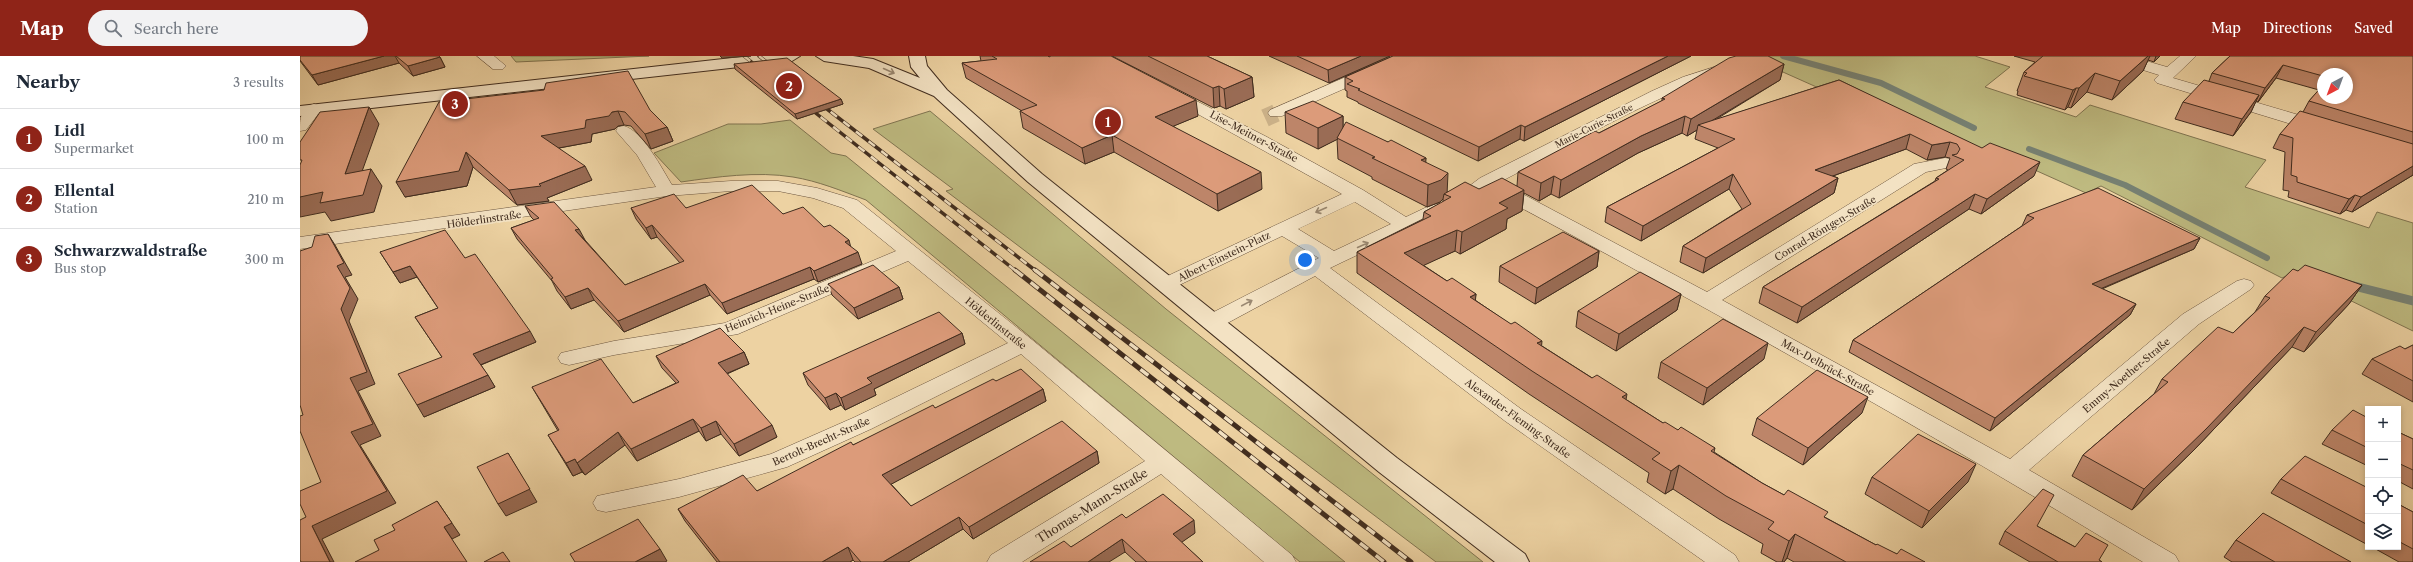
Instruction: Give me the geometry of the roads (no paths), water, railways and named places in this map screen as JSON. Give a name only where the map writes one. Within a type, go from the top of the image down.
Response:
[{"type":"main road","points":[[307,110],[792,56]]},
{"type":"main road","points":[[824,56],[873,64],[941,94]]},
{"type":"main road","points":[[917,56],[919,67],[941,94],[1035,178],[1388,465],[1515,562]]},
{"type":"street","points":[[484,56],[498,66]]},
{"type":"street","points":[[1242,129],[1407,56]]},
{"type":"street","points":[[2113,56],[2170,73]]},
{"type":"street","points":[[2189,56],[2162,80],[2334,131]]},
{"type":"street","name":"Marie-Curie-Straße","points":[[1406,225],[1486,182],[1688,80],[1737,66]]},
{"type":"street","name":"Lise-Meitner-Straße","points":[[1161,88],[1242,129],[1357,194],[1406,225]]},
{"type":"street","points":[[300,126],[307,110]]},
{"type":"street","points":[[624,131],[644,154],[667,191]]},
{"type":"street","name":"Conrad-Röntgen-Straße","points":[[1708,300],[1920,168],[1945,163]]},
{"type":"street","name":"Max-Delbrück-Straße","points":[[1486,182],[1708,300],[2012,471],[2165,562]]},
{"type":"street","name":"Hölderlinstraße","points":[[300,243],[667,191],[732,186],[778,186],[817,193],[850,204],[1023,344],[1282,562]]},
{"type":"street","name":"Albert-Einstein-Platz","points":[[1166,284],[1282,228],[1357,194]]},
{"type":"street","points":[[1212,322],[1325,263],[1406,225]]},
{"type":"street","name":"Albert-Einstein-Platz","points":[[1282,228],[1325,263]]},
{"type":"street","name":"Heinrich-Heine-Straße","points":[[569,358],[614,348],[730,329],[909,253]]},
{"type":"street","name":"Alexander-Fleming-Straße","points":[[1325,263],[1513,415],[1725,562]]},
{"type":"street","name":"Emmy-Noether-Straße","points":[[2012,471],[2191,319],[2244,285]]},
{"type":"street","name":"Bertolt-Brecht-Straße","points":[[606,503],[679,488],[778,461],[862,423],[1023,344]]},
{"type":"street","name":"Thomas-Mann-Straße","points":[[1001,562],[1162,462]]},
{"type":"waterway","points":[[1783,56],[1881,83],[1974,128]]},
{"type":"waterway","points":[[2029,149],[2125,185],[2267,258]]},
{"type":"waterway","points":[[2350,285],[2413,301]]},
{"type":"tunnel","points":[[1265,118],[1276,113]]},
{"type":"railway","points":[[744,56],[759,68]]},
{"type":"railway","points":[[759,56],[773,67]]},
{"type":"railway","points":[[818,102],[1036,271]]},
{"type":"railway","points":[[808,107],[1016,271]]},
{"type":"railway","points":[[1015,270],[1384,562]]},
{"type":"railway","points":[[1035,270],[1411,562]]},
{"type":"place","name":"Ellental","points":[[789,86]]},
{"type":"place","name":"Schwarzwaldstraße","points":[[455,104]]},
{"type":"place","name":"Lidl","points":[[1108,122]]}]
